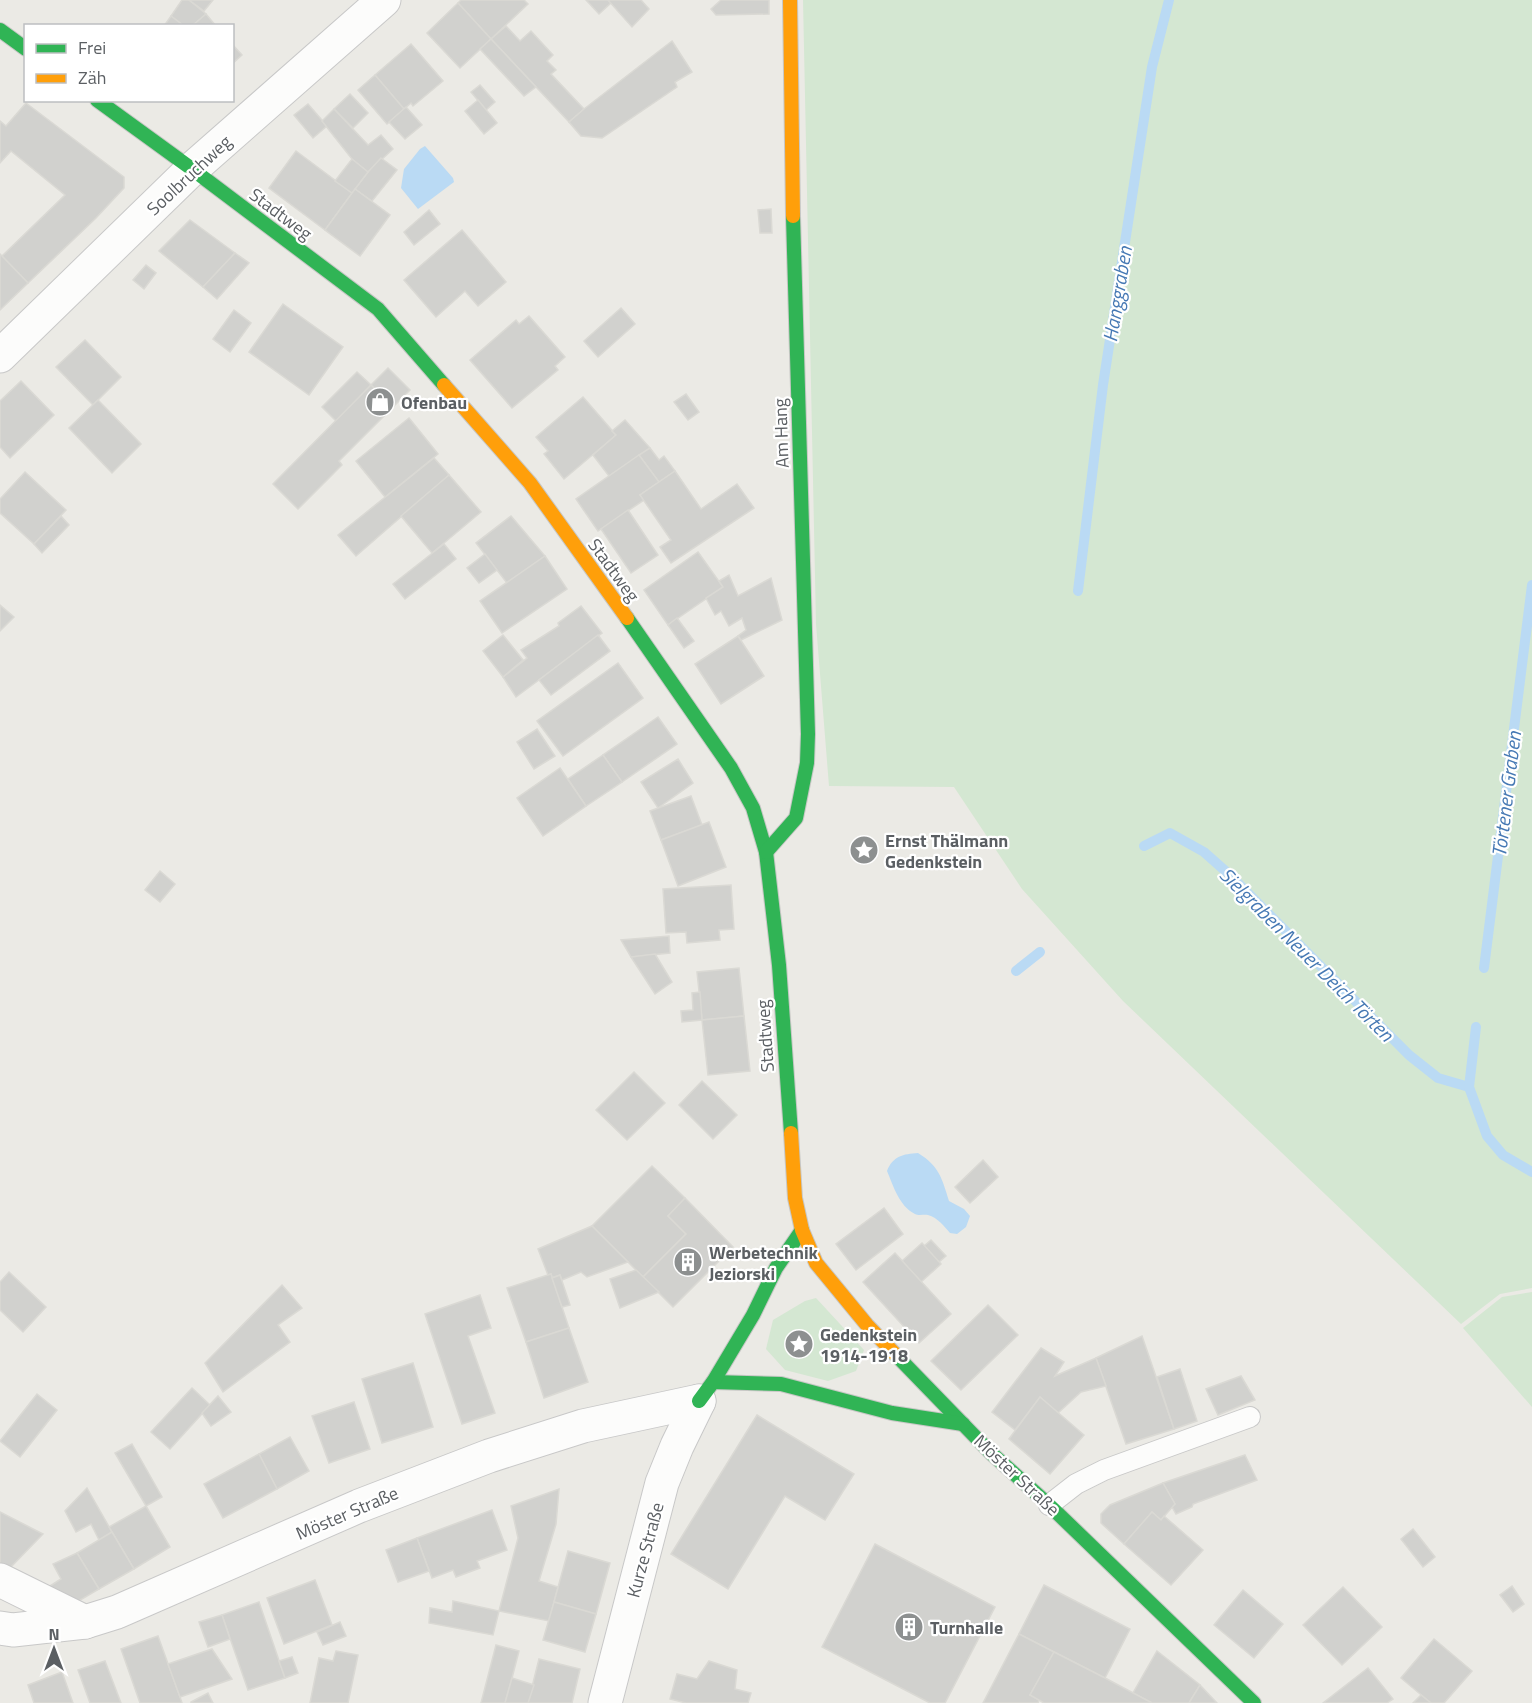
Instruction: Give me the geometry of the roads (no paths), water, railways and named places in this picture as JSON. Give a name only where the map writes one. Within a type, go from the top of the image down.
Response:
[{"type":"street","name":"Soolbruchweg","points":[[0,356],[192,169],[384,0]]},
{"type":"street","name":"Am Hang","points":[[766,852],[796,818],[807,764],[808,742],[793,226],[790,0]]},
{"type":"street","points":[[0,30],[24,48]]},
{"type":"street","name":"Stadtweg","points":[[100,102],[378,309],[530,483],[653,654],[731,768],[753,808],[766,852],[779,965],[793,1183],[802,1230]]},
{"type":"street","points":[[706,1391],[753,1315],[776,1268],[802,1230]]},
{"type":"street","name":"Möster Straße","points":[[802,1230],[816,1263],[867,1325],[991,1453],[1049,1505],[1254,1703]]},
{"type":"street","points":[[706,1391],[782,1384],[892,1413],[963,1424]]},
{"type":"street","name":"Möster Straße","points":[[0,1628],[13,1630],[85,1622],[117,1612],[359,1506],[489,1456],[706,1391]]},
{"type":"street","name":"Kurze Straße","points":[[605,1703],[662,1483],[677,1446],[706,1391]]},
{"type":"street","points":[[0,1580],[85,1622]]},
{"type":"lane","points":[[1049,1505],[1076,1484],[1104,1470],[1250,1417]]},
{"type":"water","points":[[425,146],[454,182],[418,209],[401,188],[404,169]]},
{"type":"water","points":[[918,1153],[939,1173],[949,1201],[964,1209],[970,1216],[966,1227],[957,1234],[950,1233],[941,1222],[932,1216],[917,1215],[909,1210],[894,1189],[887,1171],[889,1166],[899,1157]]},
{"type":"waterway","name":"Hanggraben","points":[[1078,591],[1103,385],[1152,67],[1169,0]]},
{"type":"waterway","name":"Törtener Graben","points":[[1484,968],[1532,585]]},
{"type":"waterway","name":"Sielgraben Neuer Deich Törten","points":[[1144,846],[1170,833],[1204,852],[1231,876],[1409,1055],[1438,1078],[1469,1087]]},
{"type":"waterway","name":"Sielgraben Neuer Deich Törten","points":[[1016,971],[1040,952]]},
{"type":"waterway","name":"Törtener Graben","points":[[1476,1027],[1469,1087],[1487,1136],[1503,1155],[1532,1172]]},
{"type":"place","name":"Ofenbau","points":[[380,402]]},
{"type":"place","name":"Ernst Thälmann Gedenkstein","points":[[864,850]]},
{"type":"place","name":"Werbetechnik Jeziorski","points":[[688,1262]]},
{"type":"place","name":"Gedenkstein 1914-1918","points":[[799,1344]]},
{"type":"place","name":"Turnhalle","points":[[909,1627]]}]
